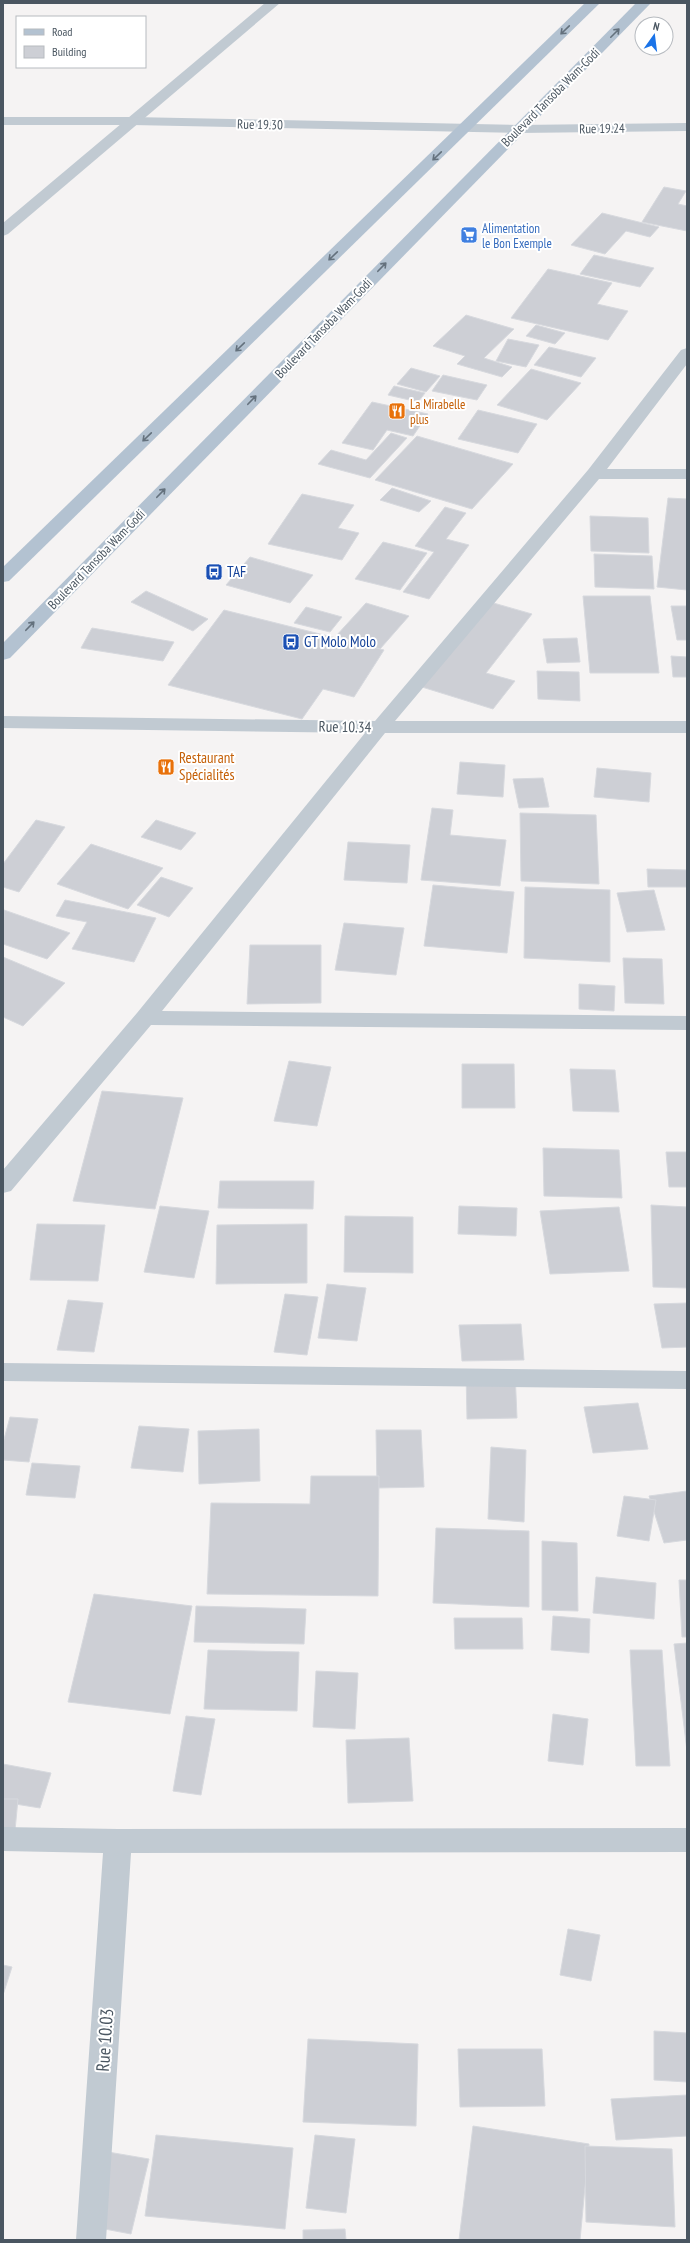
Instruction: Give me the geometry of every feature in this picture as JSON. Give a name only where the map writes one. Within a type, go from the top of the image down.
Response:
[{"type":"main road","points":[[3,577],[593,3]]},
{"type":"main road","name":"Boulevard Tansoba Wam-Godi","points":[[3,654],[518,129],[644,3]]},
{"type":"street","points":[[3,231],[273,3]]},
{"type":"street","name":"Rue 19.30","points":[[3,121],[132,121],[518,129]]},
{"type":"street","name":"Rue 19.24","points":[[518,129],[687,127]]},
{"type":"street","points":[[3,1185],[145,1018],[380,727],[594,474],[687,353]]},
{"type":"street","points":[[594,474],[687,474]]},
{"type":"street","name":"Rue 10.34","points":[[3,722],[380,727],[687,728]]},
{"type":"street","points":[[145,1018],[687,1023]]},
{"type":"street","points":[[3,1372],[687,1380]]},
{"type":"street","points":[[3,1839],[118,1841],[687,1840]]},
{"type":"street","name":"Rue 10.03","points":[[91,2240],[118,1841]]},
{"type":"building","points":[[664,187],[686,191],[678,204],[687,206],[687,231],[642,222]]},
{"type":"building","points":[[602,213],[659,227],[650,237],[626,231],[605,254],[571,245]]},
{"type":"building","points":[[594,255],[654,268],[640,287],[580,274]]},
{"type":"building","points":[[548,269],[612,283],[597,304],[628,311],[608,340],[511,318]]},
{"type":"building","points":[[466,315],[514,329],[484,358],[512,367],[502,377],[457,364],[465,356],[433,346]]},
{"type":"building","points":[[536,325],[565,333],[555,344],[526,336]]},
{"type":"building","points":[[508,339],[539,345],[526,367],[496,361]]},
{"type":"building","points":[[549,347],[596,358],[581,377],[534,365]]},
{"type":"building","points":[[411,368],[440,376],[426,392],[397,384]]},
{"type":"building","points":[[531,369],[581,383],[547,420],[497,405]]},
{"type":"building","points":[[443,375],[487,385],[477,400],[432,391]]},
{"type":"building","points":[[394,386],[425,393],[418,402],[388,395]]},
{"type":"building","points":[[372,402],[428,414],[413,436],[387,430],[373,450],[342,443]]},
{"type":"building","points":[[478,410],[537,424],[518,453],[458,439]]},
{"type":"building","points":[[391,433],[407,438],[370,478],[318,464],[331,450],[366,460]]},
{"type":"building","points":[[417,436],[513,464],[472,509],[375,480]]},
{"type":"building","points":[[392,488],[431,501],[419,512],[380,500]]},
{"type":"building","points":[[302,494],[354,505],[338,528],[359,533],[342,560],[268,544]]},
{"type":"building","points":[[668,498],[687,499],[687,590],[657,587]]},
{"type":"building","points":[[445,507],[466,513],[446,539],[469,545],[429,599],[403,592],[434,552],[415,546]]},
{"type":"building","points":[[590,516],[648,518],[649,553],[591,551]]},
{"type":"building","points":[[383,542],[427,553],[400,590],[355,579]]},
{"type":"building","points":[[594,554],[652,556],[654,589],[595,587]]},
{"type":"building","points":[[250,557],[313,575],[290,603],[226,585]]},
{"type":"building","points":[[146,591],[208,619],[193,631],[131,602]]},
{"type":"building","points":[[583,596],[650,596],[659,673],[590,673]]},
{"type":"building","points":[[490,602],[532,614],[486,673],[515,681],[493,709],[422,687]]},
{"type":"building","points":[[366,603],[409,616],[380,649],[336,636]]},
{"type":"building","points":[[671,606],[687,606],[687,640],[677,640]]},
{"type":"building","points":[[306,607],[342,617],[330,632],[294,623]]},
{"type":"building","points":[[224,610],[384,650],[354,697],[323,689],[302,719],[168,685]]},
{"type":"building","points":[[92,628],[174,642],[163,661],[81,648]]},
{"type":"building","points":[[577,638],[580,662],[547,663],[543,639]]},
{"type":"building","points":[[671,656],[687,657],[687,677],[673,677]]},
{"type":"building","points":[[537,671],[579,672],[580,701],[538,699]]},
{"type":"building","points":[[460,762],[505,765],[503,797],[457,794]]},
{"type":"building","points":[[597,768],[651,773],[649,802],[594,797]]},
{"type":"building","points":[[543,778],[549,807],[519,808],[513,779]]},
{"type":"building","points":[[432,808],[453,810],[450,835],[506,840],[500,886],[421,880]]},
{"type":"building","points":[[520,813],[596,815],[599,884],[521,881]]},
{"type":"building","points":[[36,820],[65,827],[19,892],[3,887],[3,864]]},
{"type":"building","points":[[156,820],[196,833],[181,850],[141,837]]},
{"type":"building","points":[[348,842],[410,845],[407,883],[344,880]]},
{"type":"building","points":[[91,844],[163,868],[128,909],[57,884]]},
{"type":"building","points":[[647,869],[687,870],[687,887],[648,887]]},
{"type":"building","points":[[161,877],[193,888],[169,917],[137,905]]},
{"type":"building","points":[[433,885],[514,892],[507,953],[424,946]]},
{"type":"building","points":[[525,887],[610,890],[610,962],[524,958]]},
{"type":"building","points":[[654,890],[665,930],[627,932],[617,893]]},
{"type":"building","points":[[65,900],[156,918],[134,962],[72,949],[87,922],[56,916]]},
{"type":"building","points":[[4,910],[70,933],[47,959],[3,944]]},
{"type":"building","points":[[344,923],[404,928],[396,975],[335,970]]},
{"type":"building","points":[[250,945],[321,945],[321,1003],[247,1004]]},
{"type":"building","points":[[3,957],[65,983],[23,1026],[3,1017]]},
{"type":"building","points":[[623,958],[662,959],[664,1004],[625,1003]]},
{"type":"building","points":[[579,984],[615,986],[614,1011],[579,1009]]},
{"type":"building","points":[[289,1061],[331,1067],[317,1126],[274,1121]]},
{"type":"building","points":[[462,1064],[514,1064],[515,1108],[462,1108]]},
{"type":"building","points":[[570,1069],[615,1070],[619,1112],[573,1111]]},
{"type":"building","points":[[102,1091],[183,1098],[155,1209],[73,1201]]},
{"type":"building","points":[[543,1148],[619,1150],[622,1198],[544,1196]]},
{"type":"building","points":[[666,1152],[687,1152],[687,1187],[669,1187]]},
{"type":"building","points":[[220,1181],[314,1181],[313,1209],[218,1208]]},
{"type":"building","points":[[651,1205],[687,1207],[687,1288],[653,1287]]},
{"type":"building","points":[[160,1206],[209,1211],[194,1278],[144,1272]]},
{"type":"building","points":[[459,1206],[517,1208],[516,1236],[458,1234]]},
{"type":"building","points":[[619,1207],[629,1271],[550,1274],[540,1211]]},
{"type":"building","points":[[345,1216],[413,1217],[413,1273],[344,1272]]},
{"type":"building","points":[[37,1224],[105,1225],[98,1281],[30,1280]]},
{"type":"building","points":[[307,1224],[307,1283],[216,1284],[217,1225]]},
{"type":"building","points":[[327,1284],[366,1288],[357,1341],[318,1338]]},
{"type":"building","points":[[285,1294],[318,1297],[307,1355],[274,1352]]},
{"type":"building","points":[[68,1300],[103,1303],[94,1352],[57,1350]]},
{"type":"building","points":[[687,1303],[687,1347],[662,1348],[654,1304]]},
{"type":"building","points":[[521,1324],[524,1360],[462,1361],[459,1325]]},
{"type":"building","points":[[466,1371],[515,1372],[517,1418],[467,1419]]},
{"type":"building","points":[[638,1403],[648,1449],[593,1453],[584,1407]]},
{"type":"building","points":[[10,1417],[38,1419],[29,1462],[3,1460],[3,1443]]},
{"type":"building","points":[[139,1426],[189,1429],[183,1472],[131,1468]]},
{"type":"building","points":[[259,1429],[260,1481],[199,1484],[198,1431]]},
{"type":"building","points":[[376,1430],[421,1430],[424,1487],[377,1488]]},
{"type":"building","points":[[491,1447],[526,1450],[524,1522],[488,1519]]},
{"type":"building","points":[[32,1463],[80,1466],[75,1498],[26,1495]]},
{"type":"building","points":[[311,1476],[379,1476],[378,1596],[207,1594],[211,1503],[310,1504]]},
{"type":"building","points":[[687,1491],[687,1540],[664,1543],[649,1496]]},
{"type":"building","points":[[624,1496],[656,1500],[649,1541],[617,1536]]},
{"type":"building","points":[[436,1528],[529,1531],[529,1607],[433,1603]]},
{"type":"building","points":[[542,1541],[577,1543],[578,1611],[542,1610]]},
{"type":"building","points":[[596,1577],[656,1583],[654,1619],[593,1613]]},
{"type":"building","points":[[679,1580],[687,1580],[687,1637],[682,1637]]},
{"type":"building","points":[[94,1594],[192,1606],[170,1714],[68,1702]]},
{"type":"building","points":[[196,1606],[306,1609],[304,1644],[194,1642]]},
{"type":"building","points":[[553,1616],[590,1619],[589,1653],[551,1650]]},
{"type":"building","points":[[454,1618],[522,1618],[523,1649],[455,1649]]},
{"type":"building","points":[[687,1643],[687,1751],[674,1644]]},
{"type":"building","points":[[208,1650],[299,1652],[297,1711],[204,1709]]},
{"type":"building","points":[[630,1650],[662,1650],[670,1766],[636,1766]]},
{"type":"building","points":[[316,1671],[358,1673],[355,1729],[313,1727]]},
{"type":"building","points":[[553,1714],[588,1719],[583,1765],[548,1761]]},
{"type":"building","points":[[186,1716],[215,1719],[201,1795],[173,1791]]},
{"type":"building","points":[[409,1738],[413,1801],[348,1803],[346,1740]]},
{"type":"building","points":[[3,1764],[51,1773],[40,1808],[3,1802]]},
{"type":"building","points":[[3,1799],[18,1799],[14,1841],[3,1841]]},
{"type":"building","points":[[568,1929],[600,1935],[591,1981],[560,1975]]},
{"type":"building","points":[[3,1965],[12,1967],[3,1995]]},
{"type":"building","points":[[654,2031],[687,2033],[687,2082],[654,2080]]},
{"type":"building","points":[[308,2039],[418,2044],[416,2126],[303,2122]]},
{"type":"building","points":[[458,2049],[542,2049],[545,2106],[460,2107]]},
{"type":"building","points":[[687,2095],[687,2136],[616,2140],[611,2099]]},
{"type":"building","points":[[473,2126],[589,2144],[580,2240],[459,2240]]},
{"type":"building","points":[[156,2135],[293,2148],[285,2229],[145,2216]]},
{"type":"building","points":[[315,2135],[355,2139],[346,2213],[306,2208]]},
{"type":"building","points":[[585,2146],[672,2149],[675,2227],[586,2222]]},
{"type":"building","points":[[108,2152],[149,2159],[131,2234],[89,2226]]},
{"type":"building","points":[[345,2229],[346,2240],[303,2240],[303,2230]]},
{"type":"place","name":"Alimentation le Bon Exemple","points":[[469,235]]},
{"type":"place","name":"La Mirabelle plus","points":[[397,411]]},
{"type":"place","name":"TAF","points":[[214,572]]},
{"type":"place","name":"GT Molo Molo","points":[[291,642]]},
{"type":"place","name":"Restaurant Spécialités","points":[[166,767]]}]
